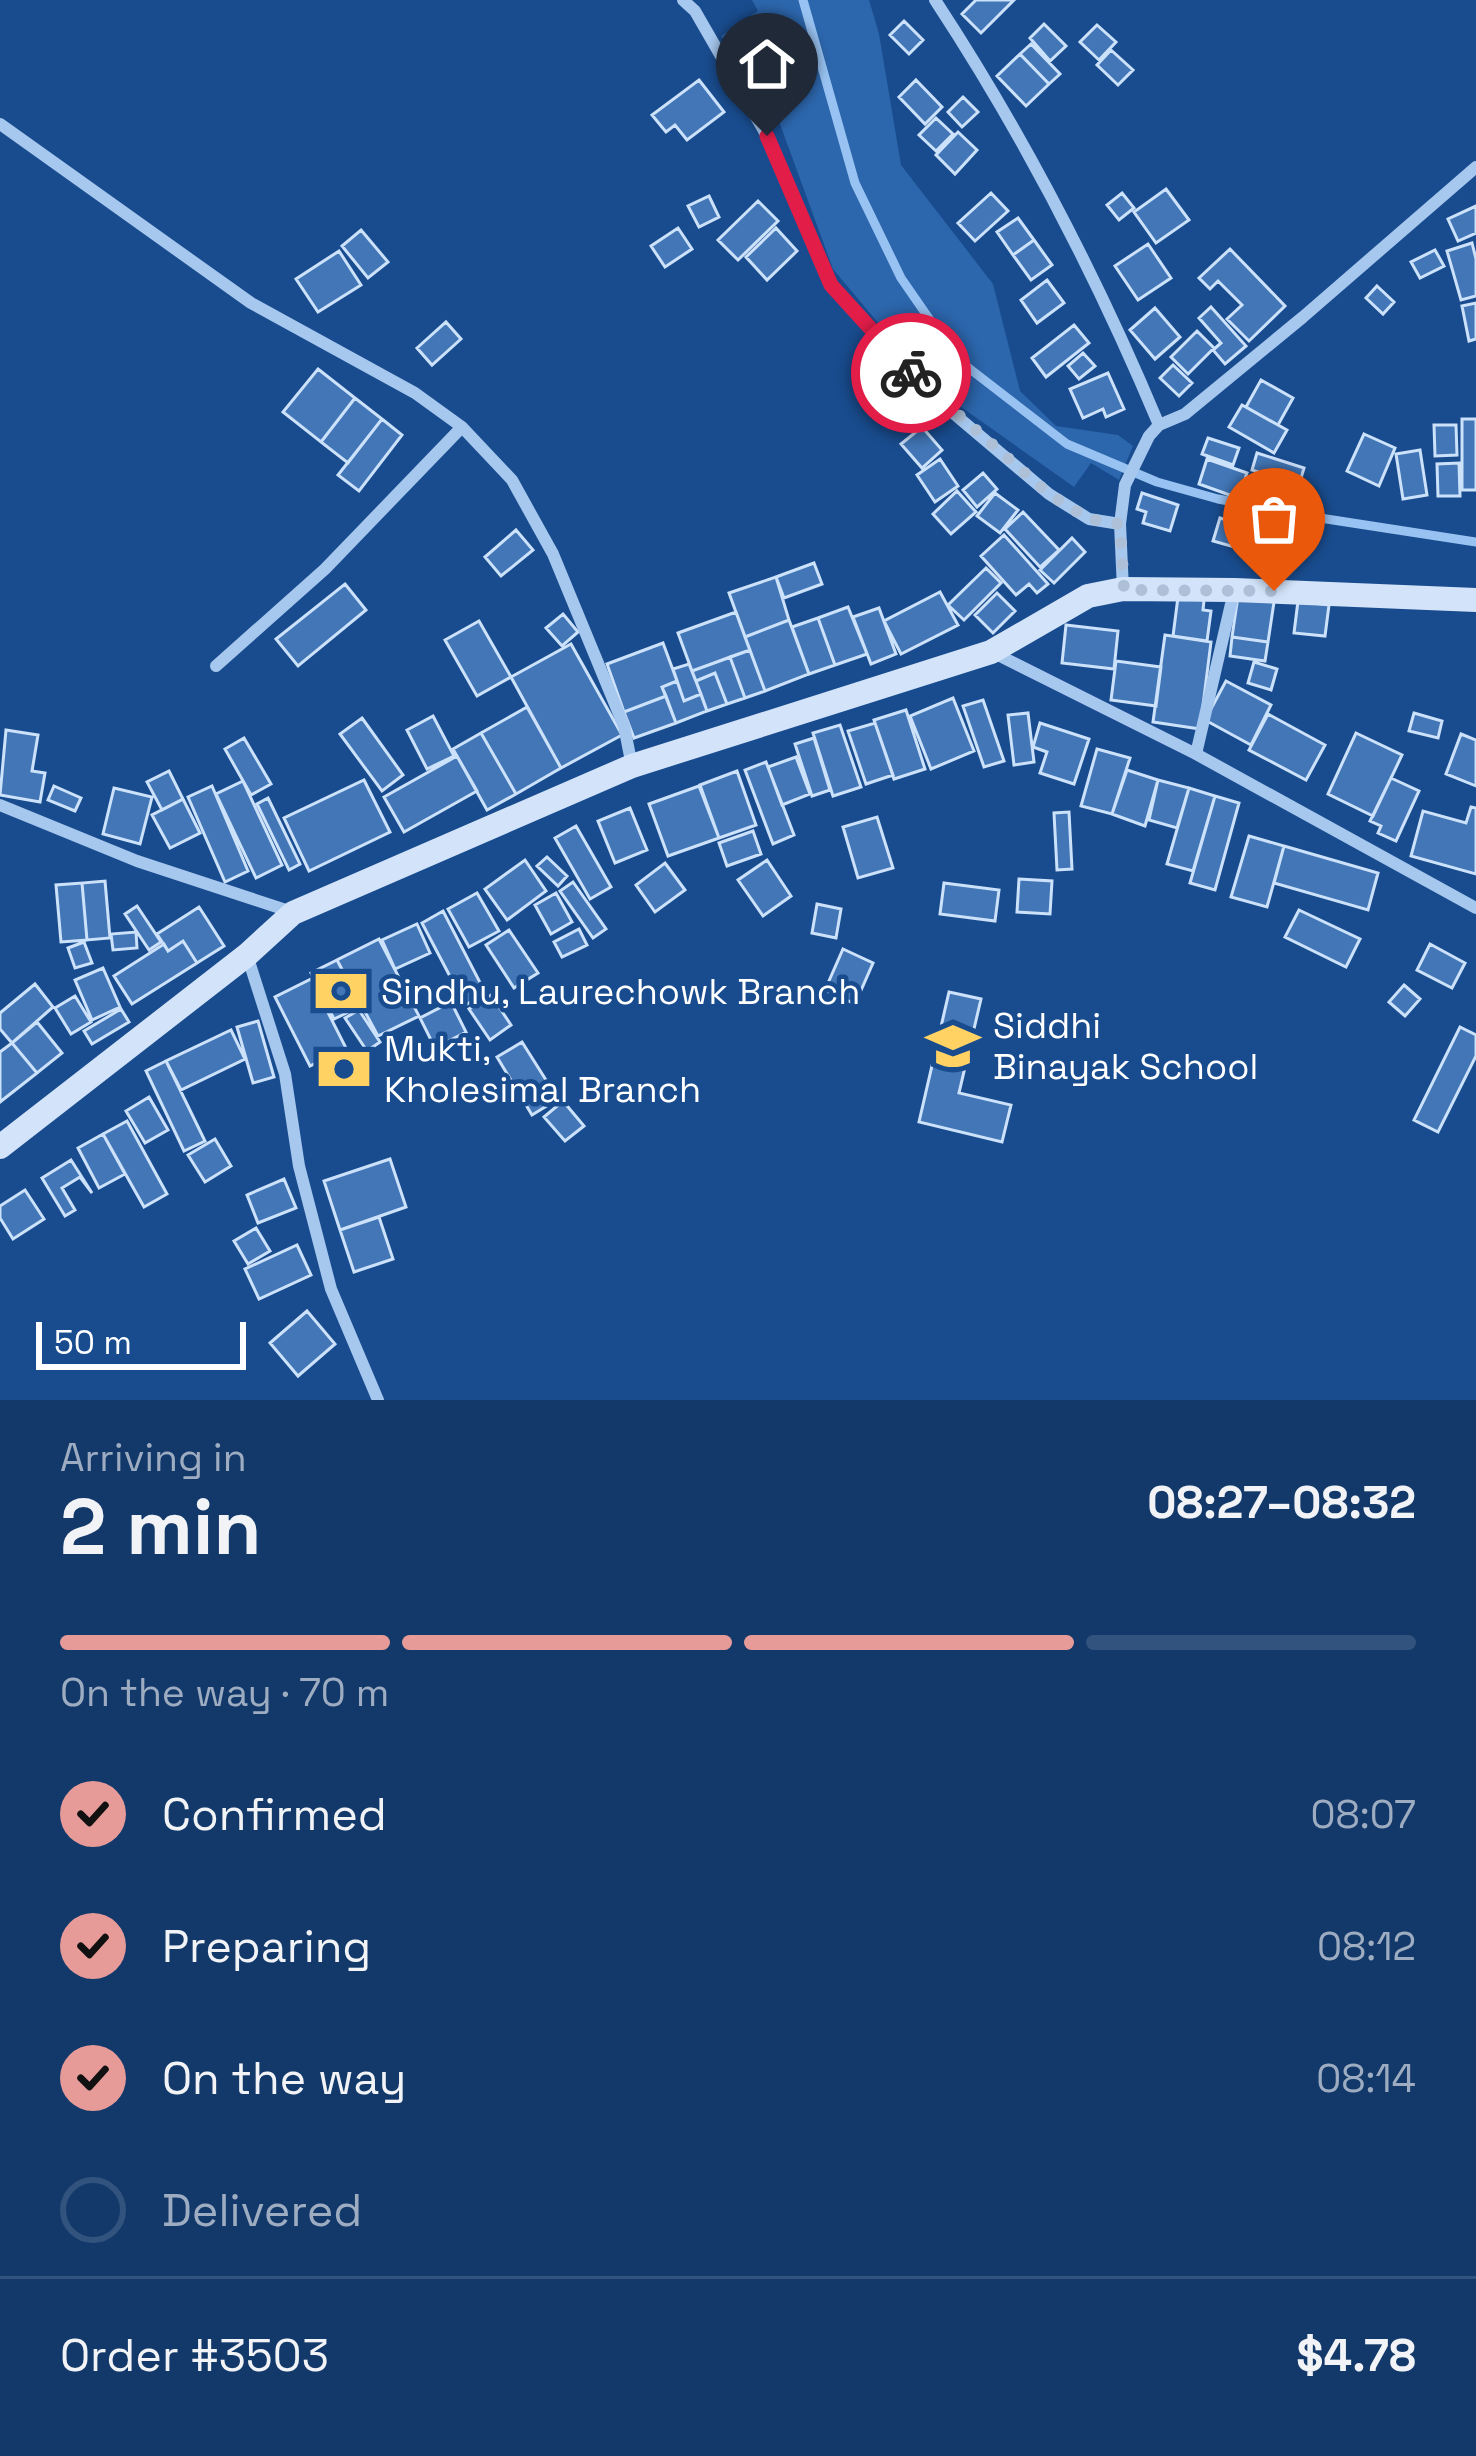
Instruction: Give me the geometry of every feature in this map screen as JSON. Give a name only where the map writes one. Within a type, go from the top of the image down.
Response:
[{"type":"street","points":[[682,0],[695,11],[767,136],[831,285],[927,391],[1049,494],[1089,519],[1120,524]]},
{"type":"street","points":[[935,0],[990,84],[1069,231],[1160,425]]},
{"type":"street","points":[[0,124],[251,303],[416,393],[462,427],[512,480],[553,554],[624,726],[632,766]]},
{"type":"street","points":[[1124,590],[1120,524],[1126,485],[1160,425],[1200,403],[1476,167]]},
{"type":"street","points":[[216,666],[326,569],[462,427]]},
{"type":"street","points":[[0,1147],[247,955],[293,913],[632,766],[991,652],[1088,596],[1124,590],[1234,590],[1476,601]]},
{"type":"street","points":[[1196,754],[1234,590]]},
{"type":"street","points":[[991,652],[1196,754],[1476,908]]},
{"type":"street","points":[[0,805],[137,861],[293,913]]},
{"type":"street","points":[[247,955],[285,1074],[299,1166],[331,1289],[378,1400]]},
{"type":"shaded area","points":[[752,0],[869,0],[901,165],[993,284],[1020,391],[1056,426],[1118,435],[1133,446],[1119,480],[1091,463],[1074,487],[930,385],[833,269],[777,116],[721,36],[758,11]]},
{"type":"building","points":[[976,0],[1014,0],[981,33],[962,14]]},
{"type":"building","points":[[904,21],[923,40],[909,54],[890,35]]},
{"type":"building","points":[[1044,24],[1066,46],[1050,61],[1030,38]]},
{"type":"building","points":[[1097,25],[1116,42],[1099,60],[1080,42]]},
{"type":"building","points":[[1031,44],[1060,74],[1049,84],[1020,54]]},
{"type":"building","points":[[1111,50],[1133,70],[1118,85],[1097,65]]},
{"type":"building","points":[[1020,54],[1049,84],[1026,106],[997,76]]},
{"type":"building","points":[[699,80],[724,112],[687,140],[675,125],[666,132],[652,115]]},
{"type":"building","points":[[916,80],[942,107],[925,124],[899,97]]},
{"type":"building","points":[[963,97],[978,112],[962,127],[948,112]]},
{"type":"building","points":[[936,118],[953,134],[936,151],[919,135]]},
{"type":"building","points":[[958,132],[977,150],[955,174],[936,155]]},
{"type":"building","points":[[1166,189],[1189,220],[1156,243],[1134,212]]},
{"type":"building","points":[[991,193],[1008,211],[975,241],[958,223]]},
{"type":"building","points":[[1122,193],[1134,208],[1119,220],[1107,205]]},
{"type":"building","points":[[709,196],[719,217],[699,227],[688,206]]},
{"type":"building","points":[[758,201],[778,221],[738,260],[718,240]]},
{"type":"building","points":[[1476,206],[1476,233],[1458,241],[1448,219]]},
{"type":"building","points":[[1018,218],[1034,240],[1013,255],[997,232]]},
{"type":"building","points":[[678,228],[692,249],[665,267],[651,246]]},
{"type":"building","points":[[776,228],[797,251],[767,280],[746,257]]},
{"type":"building","points":[[361,230],[388,262],[368,278],[342,246]]},
{"type":"building","points":[[1034,240],[1052,265],[1031,280],[1013,255]]},
{"type":"building","points":[[1472,243],[1476,296],[1461,300],[1447,251]]},
{"type":"building","points":[[1148,244],[1171,278],[1138,300],[1115,266]]},
{"type":"building","points":[[1230,249],[1285,306],[1249,341],[1227,319],[1242,305],[1218,281],[1210,289],[1199,278]]},
{"type":"building","points":[[1435,250],[1444,266],[1420,278],[1411,262]]},
{"type":"building","points":[[339,251],[361,285],[318,312],[296,279]]},
{"type":"building","points":[[1047,280],[1064,303],[1037,323],[1021,300]]},
{"type":"building","points":[[1377,286],[1394,302],[1383,314],[1366,298]]},
{"type":"building","points":[[1476,303],[1476,339],[1469,341],[1462,306]]},
{"type":"building","points":[[1211,307],[1246,346],[1225,364],[1213,350],[1221,343],[1199,318]]},
{"type":"building","points":[[1155,308],[1180,337],[1155,359],[1130,330]]},
{"type":"building","points":[[446,322],[461,339],[432,365],[417,348]]},
{"type":"building","points":[[1074,325],[1089,343],[1046,377],[1032,358]]},
{"type":"building","points":[[1197,331],[1214,348],[1188,374],[1171,357]]},
{"type":"building","points":[[1083,353],[1095,366],[1079,379],[1068,366]]},
{"type":"building","points":[[1173,365],[1192,383],[1179,396],[1160,378]]},
{"type":"building","points":[[318,369],[355,398],[321,442],[283,412]]},
{"type":"building","points":[[1108,373],[1124,409],[1106,417],[1103,409],[1083,418],[1070,389]]},
{"type":"building","points":[[1261,380],[1293,398],[1278,425],[1246,407]]},
{"type":"building","points":[[355,398],[382,419],[348,463],[321,442]]},
{"type":"building","points":[[1242,405],[1287,430],[1274,453],[1229,427]]},
{"type":"building","points":[[382,419],[402,435],[359,491],[338,475]]},
{"type":"building","points":[[1462,419],[1476,419],[1476,490],[1462,490]]},
{"type":"building","points":[[1434,425],[1456,425],[1457,455],[1435,456]]},
{"type":"building","points":[[922,427],[942,450],[922,468],[901,444]]},
{"type":"building","points":[[1364,434],[1395,448],[1379,486],[1347,471]]},
{"type":"building","points":[[1208,438],[1239,448],[1233,465],[1202,454]]},
{"type":"building","points":[[1420,450],[1427,495],[1403,499],[1396,454]]},
{"type":"building","points":[[1257,453],[1304,468],[1299,485],[1252,470]]},
{"type":"building","points":[[940,459],[958,486],[935,502],[917,475]]},
{"type":"building","points":[[1207,459],[1247,473],[1238,498],[1199,484]]},
{"type":"building","points":[[1459,463],[1460,496],[1438,496],[1437,464]]},
{"type":"building","points":[[983,473],[997,489],[977,507],[963,490]]},
{"type":"building","points":[[957,491],[976,512],[951,534],[933,514]]},
{"type":"building","points":[[995,493],[1018,510],[1000,533],[977,516]]},
{"type":"building","points":[[1142,493],[1178,505],[1170,531],[1143,523],[1146,512],[1137,509]]},
{"type":"building","points":[[1023,512],[1059,550],[1040,567],[1005,529]]},
{"type":"building","points":[[1220,518],[1252,528],[1245,550],[1213,541]]},
{"type":"building","points":[[1255,524],[1287,535],[1282,551],[1249,539]]},
{"type":"building","points":[[516,530],[533,550],[501,576],[485,557]]},
{"type":"building","points":[[1004,535],[1048,584],[1037,593],[1029,584],[1016,595],[981,556]]},
{"type":"building","points":[[1072,538],[1085,552],[1054,583],[1040,570]]},
{"type":"building","points":[[814,563],[822,584],[784,598],[776,577]]},
{"type":"building","points":[[986,568],[1001,583],[964,620],[948,605]]},
{"type":"building","points":[[776,577],[789,620],[745,637],[729,593]]},
{"type":"building","points":[[345,584],[366,610],[298,666],[276,639]]},
{"type":"building","points":[[940,592],[958,625],[901,654],[884,621]]},
{"type":"building","points":[[997,593],[1015,611],[993,633],[975,615]]},
{"type":"building","points":[[1238,596],[1274,602],[1268,642],[1232,637]]},
{"type":"building","points":[[1178,597],[1204,600],[1203,610],[1211,611],[1207,641],[1173,636]]},
{"type":"building","points":[[1298,601],[1329,605],[1325,636],[1294,633]]},
{"type":"building","points":[[848,607],[867,654],[835,665],[818,618]]},
{"type":"building","points":[[879,608],[896,654],[871,664],[853,617]]},
{"type":"building","points":[[736,612],[750,650],[692,671],[678,633]]},
{"type":"building","points":[[563,614],[578,632],[562,646],[546,628]]},
{"type":"building","points":[[818,618],[835,665],[809,674],[792,627]]},
{"type":"building","points":[[789,620],[809,674],[765,691],[745,637]]},
{"type":"building","points":[[479,621],[511,677],[477,696],[445,640]]},
{"type":"building","points":[[1066,625],[1118,631],[1114,669],[1062,663]]},
{"type":"building","points":[[1165,635],[1211,642],[1200,729],[1153,722]]},
{"type":"building","points":[[1232,637],[1268,642],[1265,661],[1230,656]]},
{"type":"building","points":[[663,643],[677,681],[662,687],[666,696],[624,712],[607,664]]},
{"type":"building","points":[[571,644],[622,735],[561,768],[511,677]]},
{"type":"building","points":[[750,650],[765,691],[745,698],[730,657]]},
{"type":"building","points":[[730,657],[745,698],[727,704],[715,673],[696,681],[692,671]]},
{"type":"building","points":[[1116,661],[1161,667],[1156,706],[1111,700]]},
{"type":"building","points":[[1254,662],[1277,669],[1271,690],[1248,683]]},
{"type":"building","points":[[689,664],[701,694],[684,701],[673,669]]},
{"type":"building","points":[[715,673],[727,704],[707,711],[696,681]]},
{"type":"building","points":[[677,681],[684,701],[701,694],[707,711],[676,723],[662,687]]},
{"type":"building","points":[[1226,681],[1271,705],[1251,745],[1205,720]]},
{"type":"building","points":[[666,696],[676,723],[634,738],[624,712]]},
{"type":"building","points":[[953,698],[974,751],[931,769],[910,716]]},
{"type":"building","points":[[983,700],[1004,761],[984,767],[963,706]]},
{"type":"building","points":[[527,707],[561,768],[516,794],[481,733]]},
{"type":"building","points":[[906,710],[925,769],[894,779],[874,720]]},
{"type":"building","points":[[1028,713],[1034,762],[1014,765],[1008,715]]},
{"type":"building","points":[[1414,713],[1442,721],[1438,738],[1409,731]]},
{"type":"building","points":[[1268,714],[1325,745],[1306,780],[1249,750]]},
{"type":"building","points":[[433,716],[454,756],[427,769],[407,730]]},
{"type":"building","points":[[362,718],[403,775],[382,791],[340,734]]},
{"type":"building","points":[[875,723],[893,775],[866,784],[848,731]]},
{"type":"building","points":[[1040,723],[1089,739],[1074,784],[1040,773],[1047,752],[1033,747]]},
{"type":"building","points":[[840,725],[861,787],[833,796],[813,733]]},
{"type":"building","points":[[6,730],[38,735],[32,771],[45,773],[40,802],[0,795]]},
{"type":"building","points":[[481,733],[516,794],[487,810],[453,749]]},
{"type":"building","points":[[1356,733],[1402,755],[1373,816],[1328,794]]},
{"type":"building","points":[[1461,734],[1476,740],[1476,786],[1446,774]]},
{"type":"building","points":[[244,738],[271,784],[251,795],[225,749]]},
{"type":"building","points":[[814,738],[830,790],[812,796],[795,744]]},
{"type":"building","points":[[1097,749],[1130,758],[1112,814],[1081,806]]},
{"type":"building","points":[[457,756],[477,791],[404,832],[384,797]]},
{"type":"building","points":[[796,757],[810,794],[782,805],[768,767]]},
{"type":"building","points":[[766,762],[794,835],[773,844],[745,770]]},
{"type":"building","points":[[1127,770],[1158,780],[1145,826],[1112,814]]},
{"type":"building","points":[[169,771],[183,799],[162,810],[147,782]]},
{"type":"building","points":[[737,771],[756,825],[719,838],[700,785]]},
{"type":"building","points":[[1391,778],[1419,791],[1396,841],[1378,833],[1381,826],[1370,821]]},
{"type":"building","points":[[364,780],[390,832],[309,871],[284,818]]},
{"type":"building","points":[[1158,780],[1189,788],[1177,828],[1149,820]]},
{"type":"building","points":[[243,781],[282,865],[256,878],[216,794]]},
{"type":"building","points":[[54,786],[81,798],[75,811],[48,800]]},
{"type":"building","points":[[212,786],[248,871],[225,882],[188,797]]},
{"type":"building","points":[[699,786],[719,838],[668,856],[649,804]]},
{"type":"building","points":[[114,788],[152,797],[140,844],[103,834]]},
{"type":"building","points":[[1189,788],[1215,796],[1193,871],[1167,864]]},
{"type":"building","points":[[1215,796],[1239,803],[1215,890],[1190,883]]},
{"type":"building","points":[[268,798],[300,864],[289,870],[257,804]]},
{"type":"building","points":[[183,799],[200,833],[170,848],[152,815]]},
{"type":"building","points":[[1471,807],[1476,808],[1476,874],[1411,856],[1423,811],[1466,823]]},
{"type":"building","points":[[630,808],[647,850],[615,863],[598,821]]},
{"type":"building","points":[[1069,812],[1072,869],[1057,870],[1054,813]]},
{"type":"building","points":[[877,817],[893,868],[858,878],[843,827]]},
{"type":"building","points":[[576,826],[611,887],[590,899],[555,838]]},
{"type":"building","points":[[753,831],[761,854],[727,866],[719,843]]},
{"type":"building","points":[[1249,836],[1284,846],[1267,907],[1231,897]]},
{"type":"building","points":[[1284,846],[1378,873],[1368,910],[1274,883]]},
{"type":"building","points":[[547,857],[567,876],[558,886],[537,866]]},
{"type":"building","points":[[525,860],[546,891],[507,920],[485,889]]},
{"type":"building","points":[[767,860],[791,896],[763,916],[738,880]]},
{"type":"building","points":[[665,863],[685,890],[655,912],[636,885]]},
{"type":"building","points":[[1019,879],[1052,881],[1050,914],[1017,912]]},
{"type":"building","points":[[105,881],[110,938],[87,940],[82,883]]},
{"type":"building","points":[[573,882],[606,929],[593,938],[560,891]]},
{"type":"building","points":[[82,883],[87,940],[61,942],[56,885]]},
{"type":"building","points":[[944,883],[999,890],[995,921],[940,914]]},
{"type":"building","points":[[477,893],[499,931],[469,947],[448,909]]},
{"type":"building","points":[[556,893],[572,922],[551,934],[535,905]]},
{"type":"building","points":[[817,904],[841,909],[836,938],[812,933]]},
{"type":"building","points":[[137,906],[161,942],[149,950],[125,914]]},
{"type":"building","points":[[199,907],[224,946],[197,963],[183,941],[168,951],[157,934]]},
{"type":"building","points":[[1299,910],[1360,939],[1346,967],[1285,937]]},
{"type":"building","points":[[443,911],[486,994],[465,1005],[422,923]]},
{"type":"building","points":[[417,924],[430,953],[395,969],[382,940]]},
{"type":"building","points":[[579,929],[587,945],[562,957],[554,942]]},
{"type":"building","points":[[509,930],[538,973],[514,988],[486,945]]},
{"type":"building","points":[[136,932],[137,948],[113,950],[111,934]]},
{"type":"building","points":[[379,939],[419,1016],[378,1036],[337,960]]},
{"type":"building","points":[[183,941],[197,963],[132,1004],[114,976],[164,944],[168,951]]},
{"type":"building","points":[[84,942],[92,963],[75,968],[68,948]]},
{"type":"building","points":[[1430,944],[1465,963],[1452,988],[1417,970]]},
{"type":"building","points":[[843,949],[873,963],[855,1004],[825,990]]},
{"type":"building","points":[[337,960],[361,1006],[334,1019],[311,973]]},
{"type":"building","points":[[103,968],[120,1007],[92,1020],[75,980]]},
{"type":"building","points":[[311,979],[346,1048],[310,1066],[275,997]]},
{"type":"building","points":[[35,984],[53,1007],[12,1043],[0,1029],[0,1013]]},
{"type":"building","points":[[1404,985],[1420,999],[1405,1016],[1389,1002]]},
{"type":"building","name":"Siddhi Binayak School","points":[[949,992],[981,999],[959,1093],[1011,1105],[1002,1142],[919,1122]]},
{"type":"building","points":[[491,995],[511,1025],[490,1040],[469,1009]]},
{"type":"building","points":[[75,996],[91,1022],[71,1034],[55,1008]]},
{"type":"building","points":[[451,1002],[466,1032],[435,1048],[420,1018]]},
{"type":"building","points":[[121,1009],[129,1022],[92,1044],[84,1031]]},
{"type":"building","points":[[359,1010],[380,1042],[367,1051],[345,1018]]},
{"type":"building","points":[[258,1021],[274,1077],[253,1083],[237,1027]]},
{"type":"building","points":[[37,1022],[62,1053],[37,1073],[12,1043]]},
{"type":"building","points":[[1460,1027],[1476,1035],[1476,1056],[1438,1132],[1414,1120]]},
{"type":"building","points":[[231,1030],[245,1059],[181,1090],[166,1061]]},
{"type":"building","points":[[522,1042],[558,1099],[532,1115],[497,1057]]},
{"type":"building","points":[[12,1043],[37,1073],[0,1102],[0,1052]]},
{"type":"building","points":[[166,1061],[205,1141],[184,1151],[146,1071]]},
{"type":"building","points":[[149,1097],[168,1130],[145,1143],[126,1111]]},
{"type":"building","points":[[563,1101],[584,1126],[565,1141],[544,1117]]},
{"type":"building","points":[[127,1121],[167,1194],[144,1207],[103,1134]]},
{"type":"building","points":[[103,1134],[125,1174],[99,1188],[78,1148]]},
{"type":"building","points":[[215,1139],[231,1166],[205,1182],[188,1155]]},
{"type":"building","points":[[390,1159],[406,1207],[340,1230],[324,1181]]},
{"type":"building","points":[[71,1160],[92,1193],[80,1177],[62,1188],[75,1210],[65,1216],[42,1178]]},
{"type":"building","points":[[284,1179],[296,1208],[258,1223],[247,1195]]},
{"type":"building","points":[[25,1190],[44,1219],[13,1239],[0,1218],[0,1206]]},
{"type":"building","points":[[379,1217],[393,1259],[354,1272],[340,1230]]},
{"type":"building","points":[[256,1228],[270,1251],[248,1264],[234,1241]]},
{"type":"building","points":[[297,1245],[311,1275],[259,1299],[245,1269]]},
{"type":"building","points":[[307,1311],[335,1344],[298,1376],[270,1343]]},
{"type":"waterway","points":[[803,0],[855,183],[901,278],[957,359],[1067,444],[1157,482],[1218,499],[1476,542]]},
{"type":"way so far","points":[[911,373],[1049,494],[1089,519],[1120,524],[1124,590],[1274,591]]},
{"type":"place","name":"Sindhu, Laurechowk Branch","points":[[341,991]]},
{"type":"place","name":"Siddhi Binayak School","points":[[953,1046]]},
{"type":"place","name":"Mukti, Kholesimal Branch","points":[[344,1069]]},
{"type":"route","points":[[767,136],[831,285],[911,373]]}]
